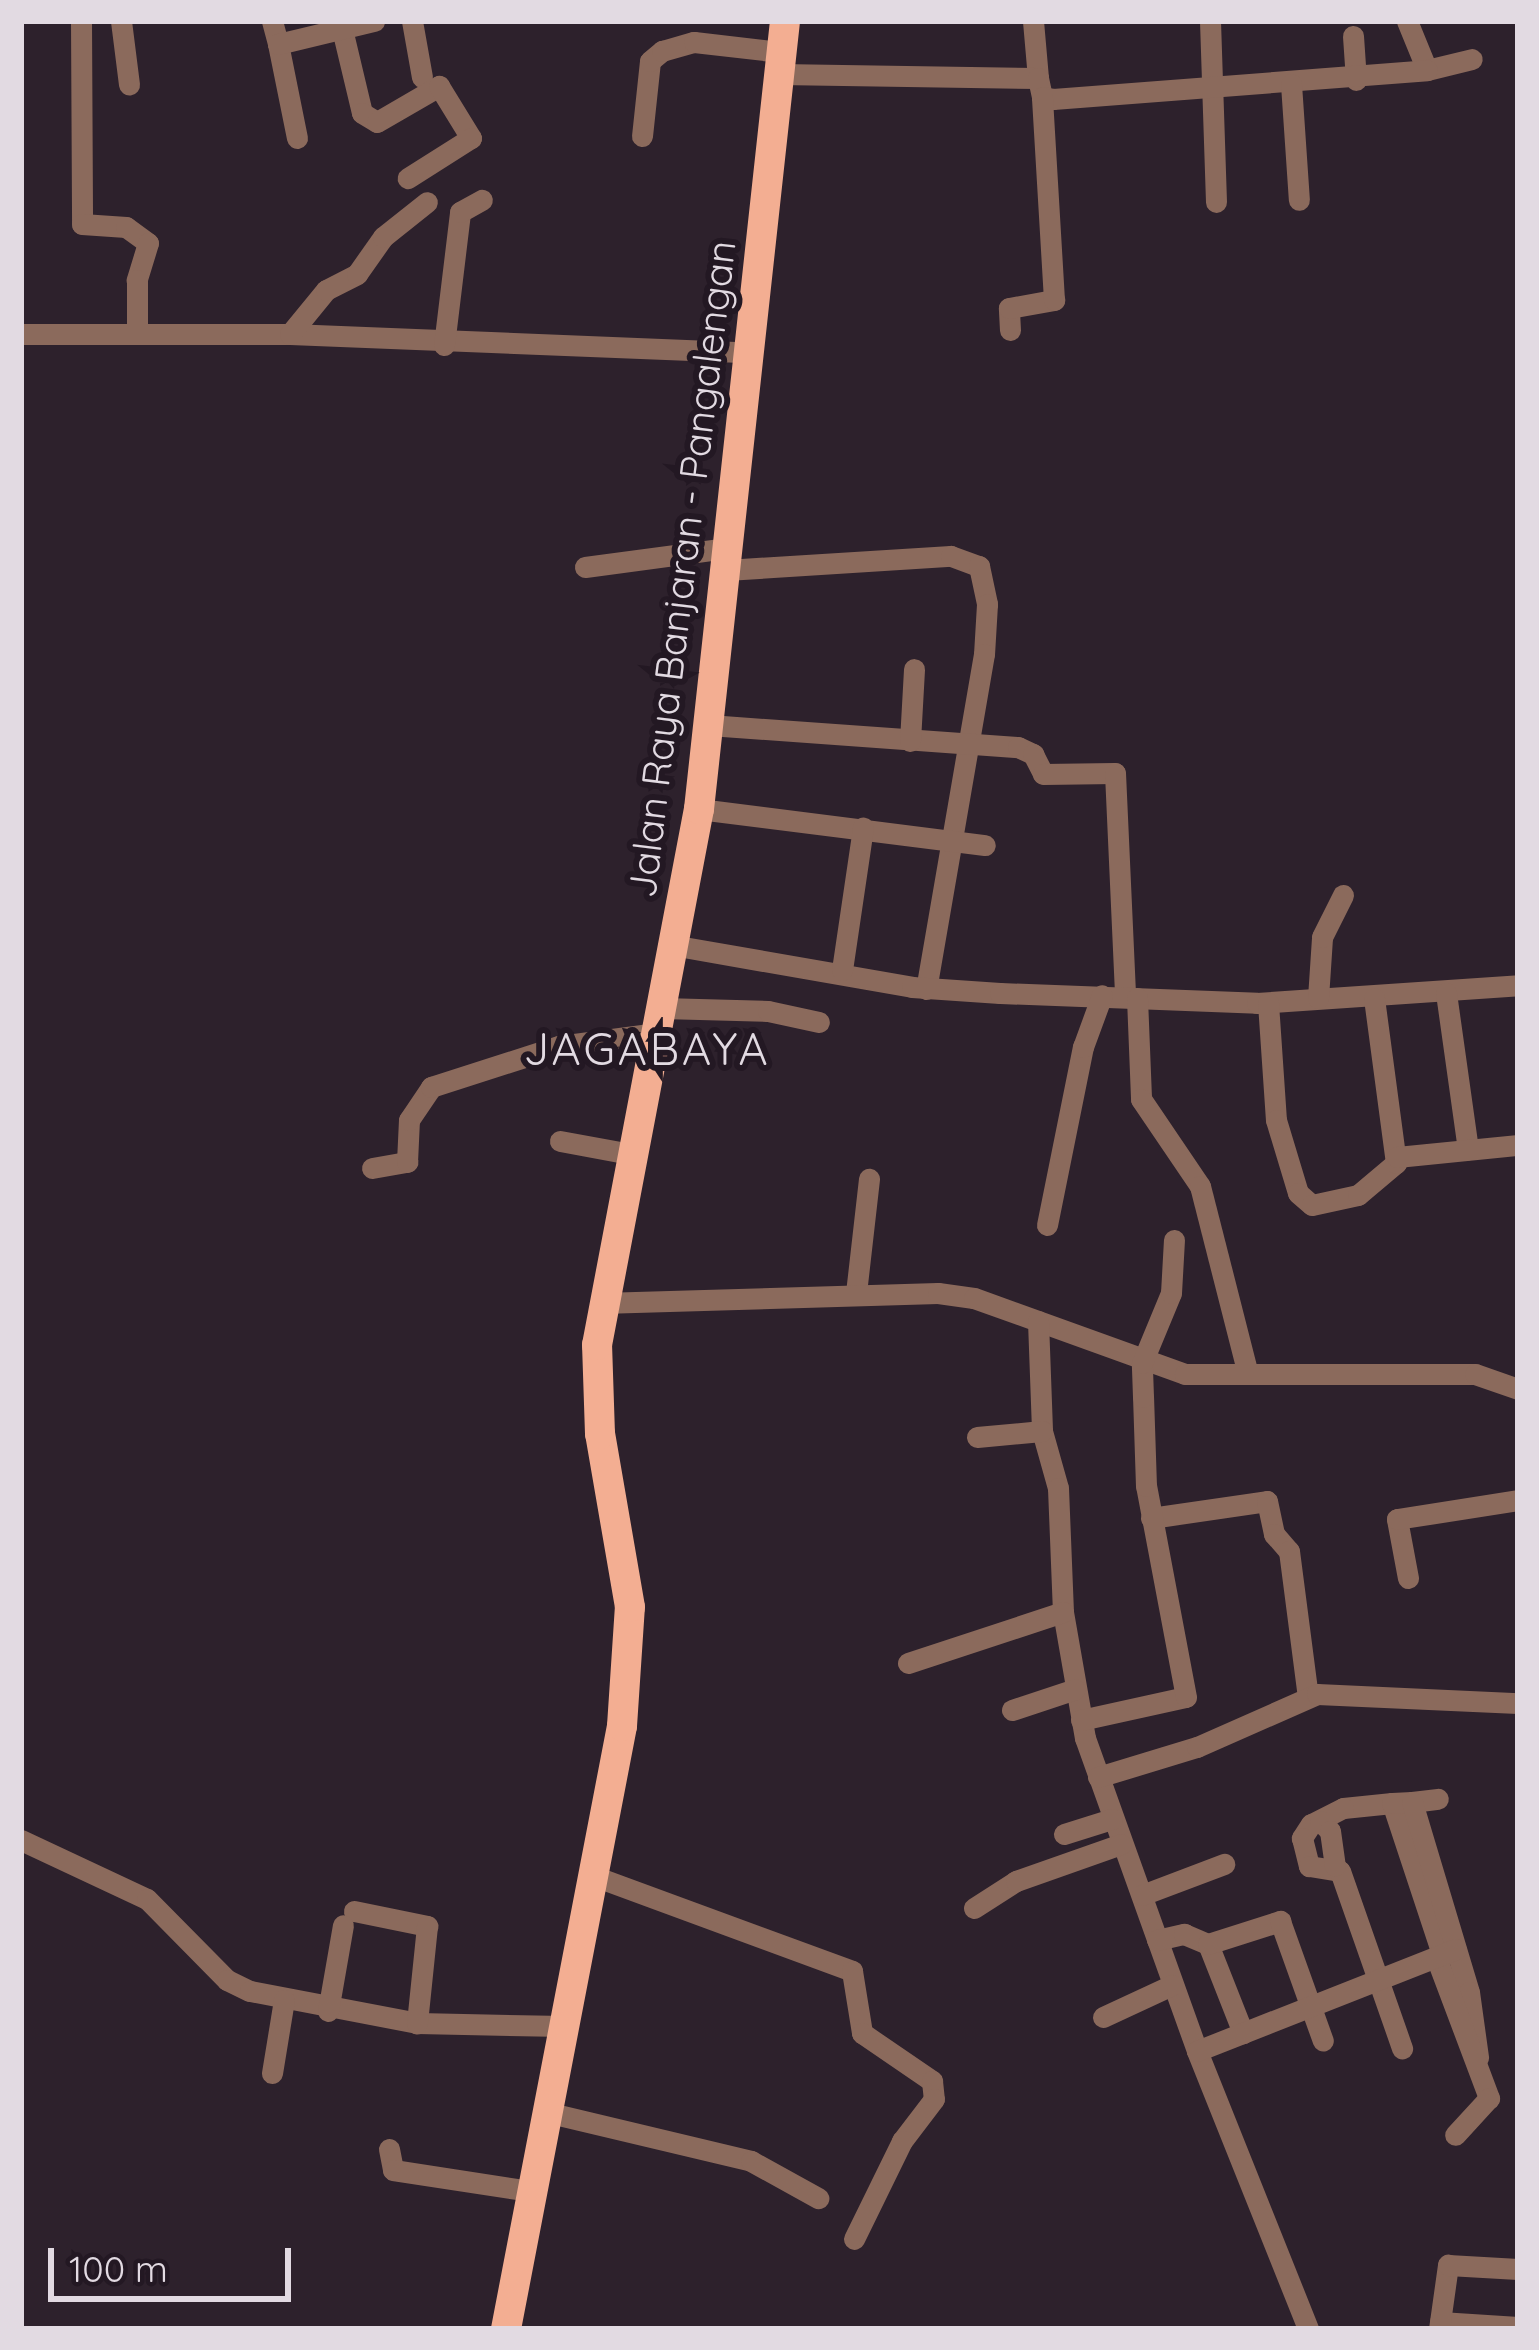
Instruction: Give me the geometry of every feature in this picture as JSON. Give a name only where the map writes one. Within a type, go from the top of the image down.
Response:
[{"type":"main road","name":"Jalan Raya Banjaran - Pangalengan","points":[[506,2329],[594,1876],[630,1646],[630,1607],[596,1396],[601,1303],[699,808],[784,21]]},
{"type":"street","points":[[80,21],[82,224],[126,227],[148,243],[137,280],[136,333]]},
{"type":"street","points":[[121,21],[129,85]]},
{"type":"street","points":[[272,21],[297,138]]},
{"type":"street","points":[[278,44],[374,21]]},
{"type":"street","points":[[412,21],[422,77]]},
{"type":"street","points":[[1010,330],[1009,308],[1054,300],[1033,21]]},
{"type":"street","points":[[1210,21],[1216,202]]},
{"type":"street","points":[[1407,21],[1427,70]]},
{"type":"street","points":[[342,29],[362,113],[377,122],[439,86],[471,138],[408,178]]},
{"type":"street","points":[[1353,36],[1356,80]]},
{"type":"street","points":[[642,136],[650,61],[662,51],[694,43],[780,63],[1040,87],[1213,90],[1356,80],[1472,59]]},
{"type":"street","points":[[1291,84],[1299,200]]},
{"type":"street","points":[[444,345],[460,212],[482,200]]},
{"type":"street","points":[[290,334],[326,290],[352,279],[383,237],[427,202]]},
{"type":"street","points":[[21,334],[290,334],[444,345],[748,352]]},
{"type":"street","points":[[584,567],[727,559],[951,556],[979,566],[987,604],[984,654],[946,837],[926,989]]},
{"type":"street","points":[[910,741],[914,669]]},
{"type":"street","points":[[709,725],[1028,749],[1043,774],[1115,773],[1122,996],[1141,1099],[1200,1186],[1248,1373]]},
{"type":"street","points":[[699,808],[985,844]]},
{"type":"street","points":[[842,970],[863,828]]},
{"type":"street","points":[[1318,998],[1322,937],[1343,895]]},
{"type":"street","points":[[672,945],[842,970],[926,989],[1268,1003],[1518,985]]},
{"type":"street","points":[[1446,993],[1468,1149]]},
{"type":"street","points":[[1047,1225],[1083,1047],[1122,996]]},
{"type":"street","points":[[1374,998],[1397,1157]]},
{"type":"street","points":[[1268,1003],[1271,1093],[1300,1199],[1312,1205],[1358,1195],[1397,1157],[1518,1145]]},
{"type":"street","points":[[372,1168],[407,1162],[409,1120],[431,1087],[660,1020],[748,1010],[819,1022]]},
{"type":"street","points":[[560,1141],[630,1154]]},
{"type":"street","points":[[856,1293],[869,1179]]},
{"type":"street","points":[[1081,1720],[1186,1697],[1151,1518],[1142,1363],[1170,1298],[1174,1240]]},
{"type":"street","points":[[601,1303],[957,1294],[1142,1363],[1185,1374],[1475,1374],[1518,1388]]},
{"type":"street","points":[[1039,1321],[1042,1431],[1058,1488],[1064,1612],[1081,1720],[1172,1985],[1308,2329]]},
{"type":"street","points":[[976,1437],[1042,1431]]},
{"type":"street","points":[[1408,1578],[1397,1520],[1518,1500]]},
{"type":"street","points":[[1151,1518],[1267,1501],[1274,1534],[1290,1556],[1307,1697]]},
{"type":"street","points":[[908,1663],[1064,1612]]},
{"type":"street","points":[[1012,1710],[1076,1689]]},
{"type":"street","points":[[1098,1778],[1197,1747],[1307,1697],[1518,1702]]},
{"type":"street","points":[[1402,2048],[1335,1866],[1330,1832],[1320,1821],[1343,1808],[1438,1799]]},
{"type":"street","points":[[1402,1802],[1489,2103],[1455,2135]]},
{"type":"street","points":[[1064,1834],[1112,1819]]},
{"type":"street","points":[[21,1840],[147,1899],[227,1980],[284,2000],[417,2023],[563,2026]]},
{"type":"street","points":[[974,1908],[1016,1881],[1120,1844]]},
{"type":"street","points":[[1142,1895],[1225,1864]]},
{"type":"street","points":[[594,1876],[852,1971],[862,2033],[932,2080],[934,2099],[902,2141],[854,2239]]},
{"type":"street","points":[[328,2011],[348,1918],[427,1926],[417,2023]]},
{"type":"street","points":[[1157,1940],[1184,1934],[1208,1944],[1280,1921],[1323,2041]]},
{"type":"street","points":[[1208,1944],[1243,2032]]},
{"type":"street","points":[[1197,2051],[1445,1953]]},
{"type":"street","points":[[1102,2018],[1172,1985]]},
{"type":"street","points":[[272,2073],[284,2000]]},
{"type":"street","points":[[546,2112],[751,2161],[818,2198]]},
{"type":"street","points":[[388,2149],[393,2170],[531,2192]]},
{"type":"street","points":[[1518,2269],[1448,2264],[1440,2325],[1518,2327]]},
{"type":"district","name":"JAGABAYA","points":[[647,1049]]}]
